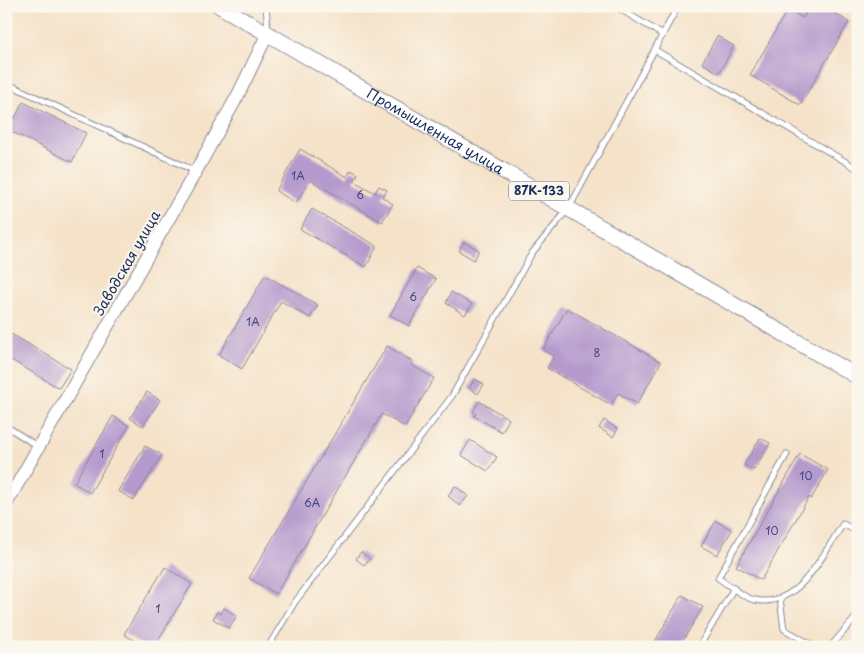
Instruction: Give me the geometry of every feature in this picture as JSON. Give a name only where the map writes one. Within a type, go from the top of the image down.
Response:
[{"type":"main road","name":"Промышленная улица","points":[[220,6],[858,377]]},
{"type":"street","name":"Заводская улица","points":[[6,504],[196,172],[238,96],[268,33]]},
{"type":"lane","points":[[266,6],[268,33]]},
{"type":"lane","points":[[615,6],[663,35]]},
{"type":"lane","points":[[268,647],[295,602],[452,396],[520,272],[569,208],[656,50],[678,6]]},
{"type":"lane","points":[[656,50],[858,169]]},
{"type":"lane","points":[[6,83],[196,172]]},
{"type":"lane","points":[[6,426],[39,448]]},
{"type":"lane","points":[[787,454],[718,578],[754,600],[780,599],[804,583],[843,524],[858,532]]},
{"type":"lane","points":[[699,647],[734,588]]},
{"type":"lane","points":[[780,599],[784,629],[815,647]]},
{"type":"lane","points":[[830,647],[858,615]]},
{"type":"building","points":[[810,6],[822,6],[849,22],[800,105],[750,75],[788,9],[803,18]]},
{"type":"building","points":[[717,36],[734,46],[719,73],[702,63]]},
{"type":"building","points":[[23,102],[86,133],[72,162],[6,129],[6,113],[15,118]]},
{"type":"building","points":[[300,149],[347,177],[351,170],[358,174],[354,181],[375,193],[379,186],[387,190],[382,197],[393,204],[382,222],[310,180],[296,203],[276,191]]},
{"type":"building","points":[[312,209],[377,246],[366,267],[300,229]]},
{"type":"building","points":[[464,242],[479,250],[474,260],[459,251]]},
{"type":"building","points":[[417,268],[436,279],[409,326],[390,315]]},
{"type":"building","points":[[265,275],[318,305],[310,318],[281,301],[242,369],[219,355]]},
{"type":"building","points":[[451,292],[472,304],[465,315],[446,303]]},
{"type":"building","points":[[567,308],[661,362],[637,404],[618,393],[611,405],[547,368],[554,356],[543,350]]},
{"type":"building","points":[[6,331],[71,369],[59,388],[6,357]]},
{"type":"building","points":[[387,346],[413,362],[411,365],[434,378],[405,427],[382,414],[276,594],[249,578]]},
{"type":"building","points":[[475,379],[484,384],[478,394],[469,388]]},
{"type":"building","points":[[147,392],[160,400],[143,426],[130,418]]},
{"type":"building","points":[[479,401],[509,419],[502,432],[474,416],[476,414],[473,412]]},
{"type":"building","points":[[113,416],[129,426],[90,493],[74,483]]},
{"type":"building","points":[[604,420],[618,429],[613,437],[599,428]]},
{"type":"building","points":[[760,438],[770,443],[754,470],[744,465]]},
{"type":"building","points":[[470,440],[497,457],[488,471],[461,455]]},
{"type":"building","points":[[145,446],[162,455],[134,500],[118,491]]},
{"type":"building","points":[[800,454],[828,470],[811,499],[809,497],[761,580],[736,566]]},
{"type":"building","points":[[455,486],[468,496],[460,506],[448,496]]},
{"type":"building","points":[[716,521],[732,530],[717,555],[701,546]]},
{"type":"building","points":[[361,552],[370,559],[364,565],[356,559]]},
{"type":"building","points":[[165,567],[192,584],[154,647],[145,647],[124,634]]},
{"type":"building","points":[[682,595],[703,607],[679,647],[652,647]]},
{"type":"building","points":[[224,608],[237,616],[229,628],[213,619],[217,612],[221,614]]}]
